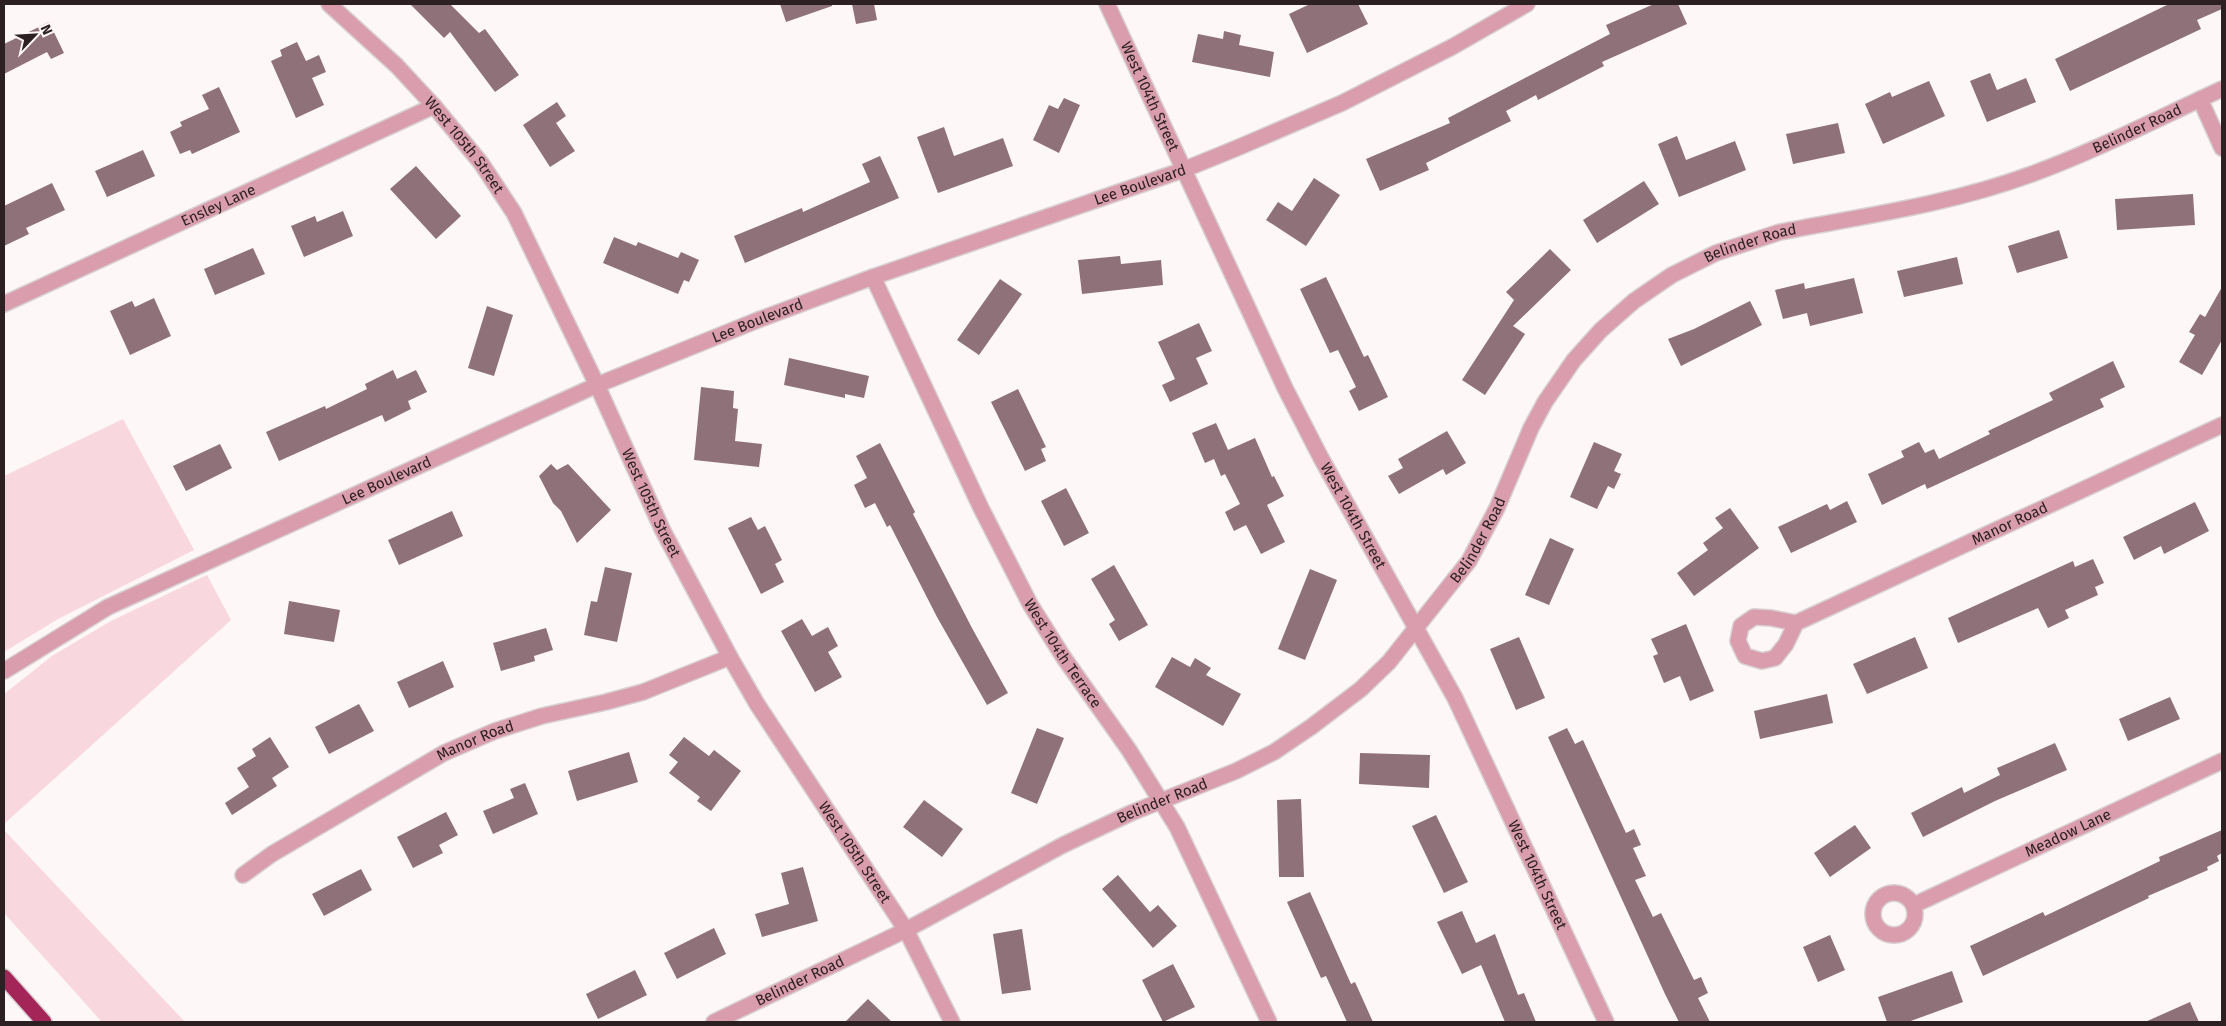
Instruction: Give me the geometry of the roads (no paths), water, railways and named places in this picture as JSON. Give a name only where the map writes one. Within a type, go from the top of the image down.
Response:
[{"type":"highway","points":[[4,977],[44,1022]]},
{"type":"street","name":"West 105th Street","points":[[329,4],[397,66],[434,106],[481,163],[514,214],[597,385],[662,529],[730,657],[757,704],[906,930],[952,1022]]},
{"type":"street","name":"West 104th Street","points":[[1107,4],[1285,388],[1321,458],[1455,698],[1606,1022]]},
{"type":"street","name":"Lee Boulevard","points":[[4,671],[108,607],[597,385],[749,323],[873,277],[1183,170],[1342,103],[1452,47],[1527,4]]},
{"type":"street","name":"Belinder Road","points":[[714,1022],[906,930],[1063,845],[1131,813],[1236,771],[1274,752],[1361,689],[1389,662],[1469,561],[1497,508],[1545,402],[1574,360],[1601,330],[1634,300],[1672,275],[1716,253],[1763,236],[1956,198],[2032,174],[2104,144],[2222,89]]},
{"type":"street","points":[[2200,99],[2222,148]]},
{"type":"street","name":"Ensley Lane","points":[[4,304],[434,106]]},
{"type":"street","name":"West 104th Terrace","points":[[873,277],[980,508],[1030,604],[1177,827],[1269,1022]]},
{"type":"street","name":"Manor Road","points":[[1796,623],[2222,425]]},
{"type":"street","name":"Manor Road","points":[[243,875],[272,854],[452,750],[495,731],[542,716],[643,692],[730,657]]},
{"type":"street","name":"Meadow Lane","points":[[1914,905],[2222,761]]}]
